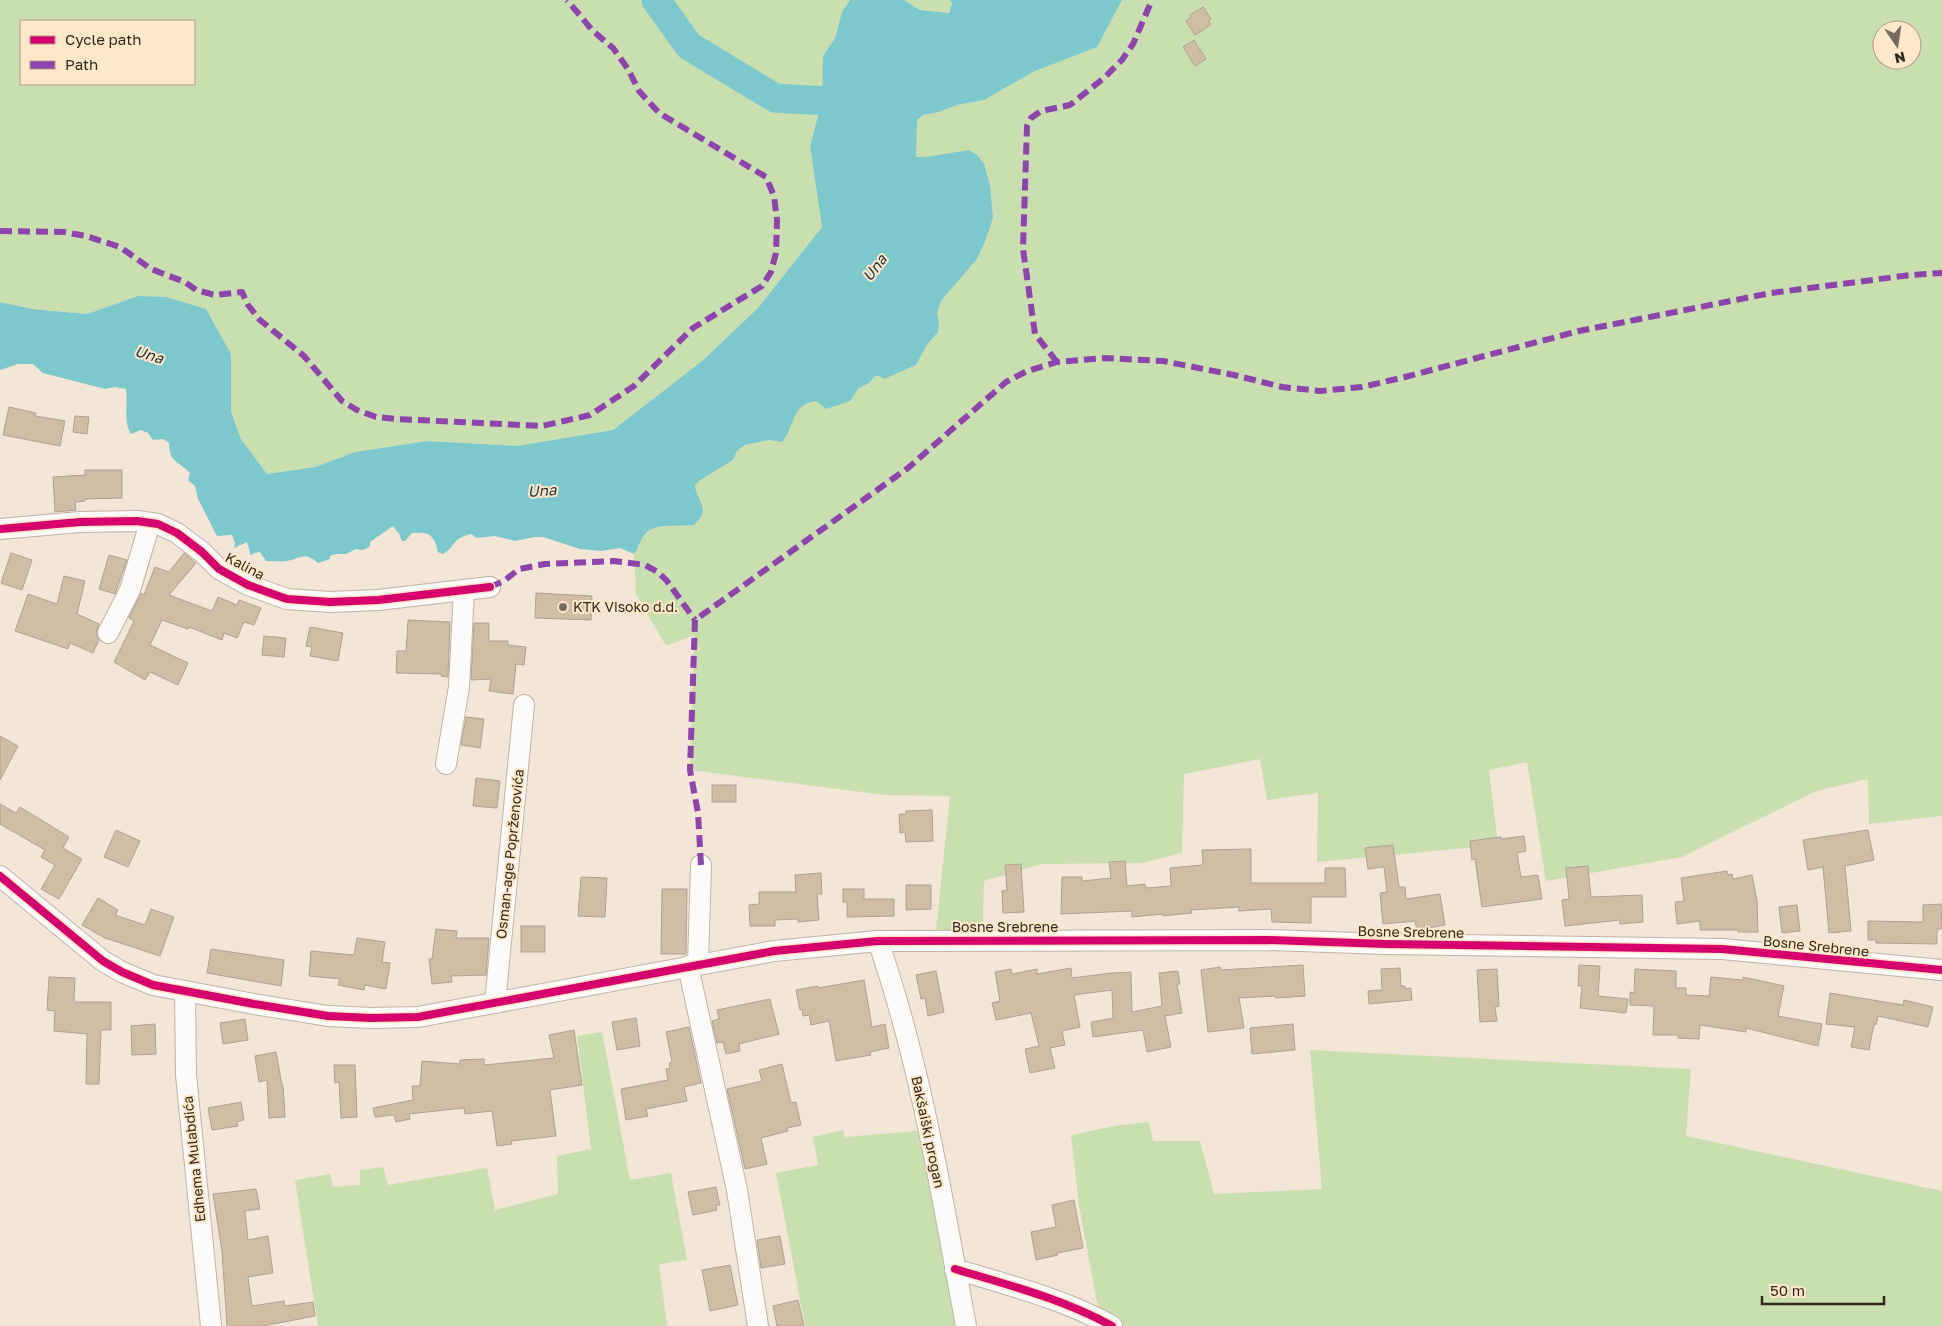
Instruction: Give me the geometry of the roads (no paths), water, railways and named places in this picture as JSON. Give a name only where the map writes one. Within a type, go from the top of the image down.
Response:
[{"type":"street","name":"Kalina","points":[[0,529],[80,522],[137,521],[158,524],[177,533],[202,552],[219,569],[248,585],[287,599],[330,602],[378,600],[490,587]]},
{"type":"street","points":[[108,633],[130,590],[150,523]]},
{"type":"street","points":[[446,764],[459,686],[464,590]]},
{"type":"street","name":"Osman-age Poprženovića","points":[[495,1003],[524,705]]},
{"type":"street","points":[[701,866],[693,965],[737,1190],[758,1326]]},
{"type":"street","name":"Bosne Srebrene","points":[[0,876],[103,961],[122,972],[153,985],[328,1016],[371,1018],[418,1017],[774,951],[878,941],[1268,940],[1386,944],[1722,949],[1942,970]]},
{"type":"street","name":"Bakšaiški progan","points":[[878,941],[893,984],[910,1049],[966,1326]]},
{"type":"street","name":"Edhema Mulabdića","points":[[185,991],[186,1075],[211,1326]]},
{"type":"street","points":[[955,1269],[1032,1292],[1100,1319],[1112,1326]]},
{"type":"water","points":[[850,0],[904,0],[920,10],[949,13],[952,3],[949,0],[1122,0],[1097,47],[1035,71],[984,100],[957,105],[939,112],[923,115],[917,120],[916,157],[969,150],[977,155],[984,164],[990,185],[993,218],[977,259],[941,301],[937,313],[939,322],[938,332],[927,345],[916,365],[884,379],[880,376],[875,376],[869,383],[859,388],[850,401],[826,409],[816,401],[808,403],[794,417],[782,442],[769,440],[745,445],[737,451],[733,460],[699,481],[695,486],[703,510],[702,515],[694,525],[662,527],[650,530],[644,535],[634,554],[620,548],[601,551],[580,549],[543,537],[515,541],[495,536],[477,538],[471,534],[456,541],[442,554],[438,552],[435,541],[430,535],[412,533],[405,541],[402,541],[393,526],[370,542],[370,546],[365,549],[356,549],[346,554],[336,554],[330,556],[330,559],[318,563],[306,556],[285,561],[266,561],[260,552],[254,553],[251,556],[247,542],[234,548],[235,543],[232,535],[217,536],[198,499],[195,486],[188,480],[190,473],[175,461],[169,450],[169,443],[163,439],[153,440],[148,433],[141,430],[131,434],[126,418],[126,389],[115,387],[105,389],[43,373],[33,364],[18,364],[0,370],[0,302],[32,309],[87,314],[138,296],[166,297],[206,309],[231,354],[231,412],[241,439],[267,474],[315,467],[355,452],[427,441],[517,446],[613,430],[702,361],[758,308],[822,227],[810,146],[822,101],[823,56],[835,38],[842,12]]},
{"type":"waterway","name":"Una","points":[[656,0],[689,46],[775,98],[861,103]]},
{"type":"place","name":"KTK Visoko d.d.","points":[[563,607]]}]
